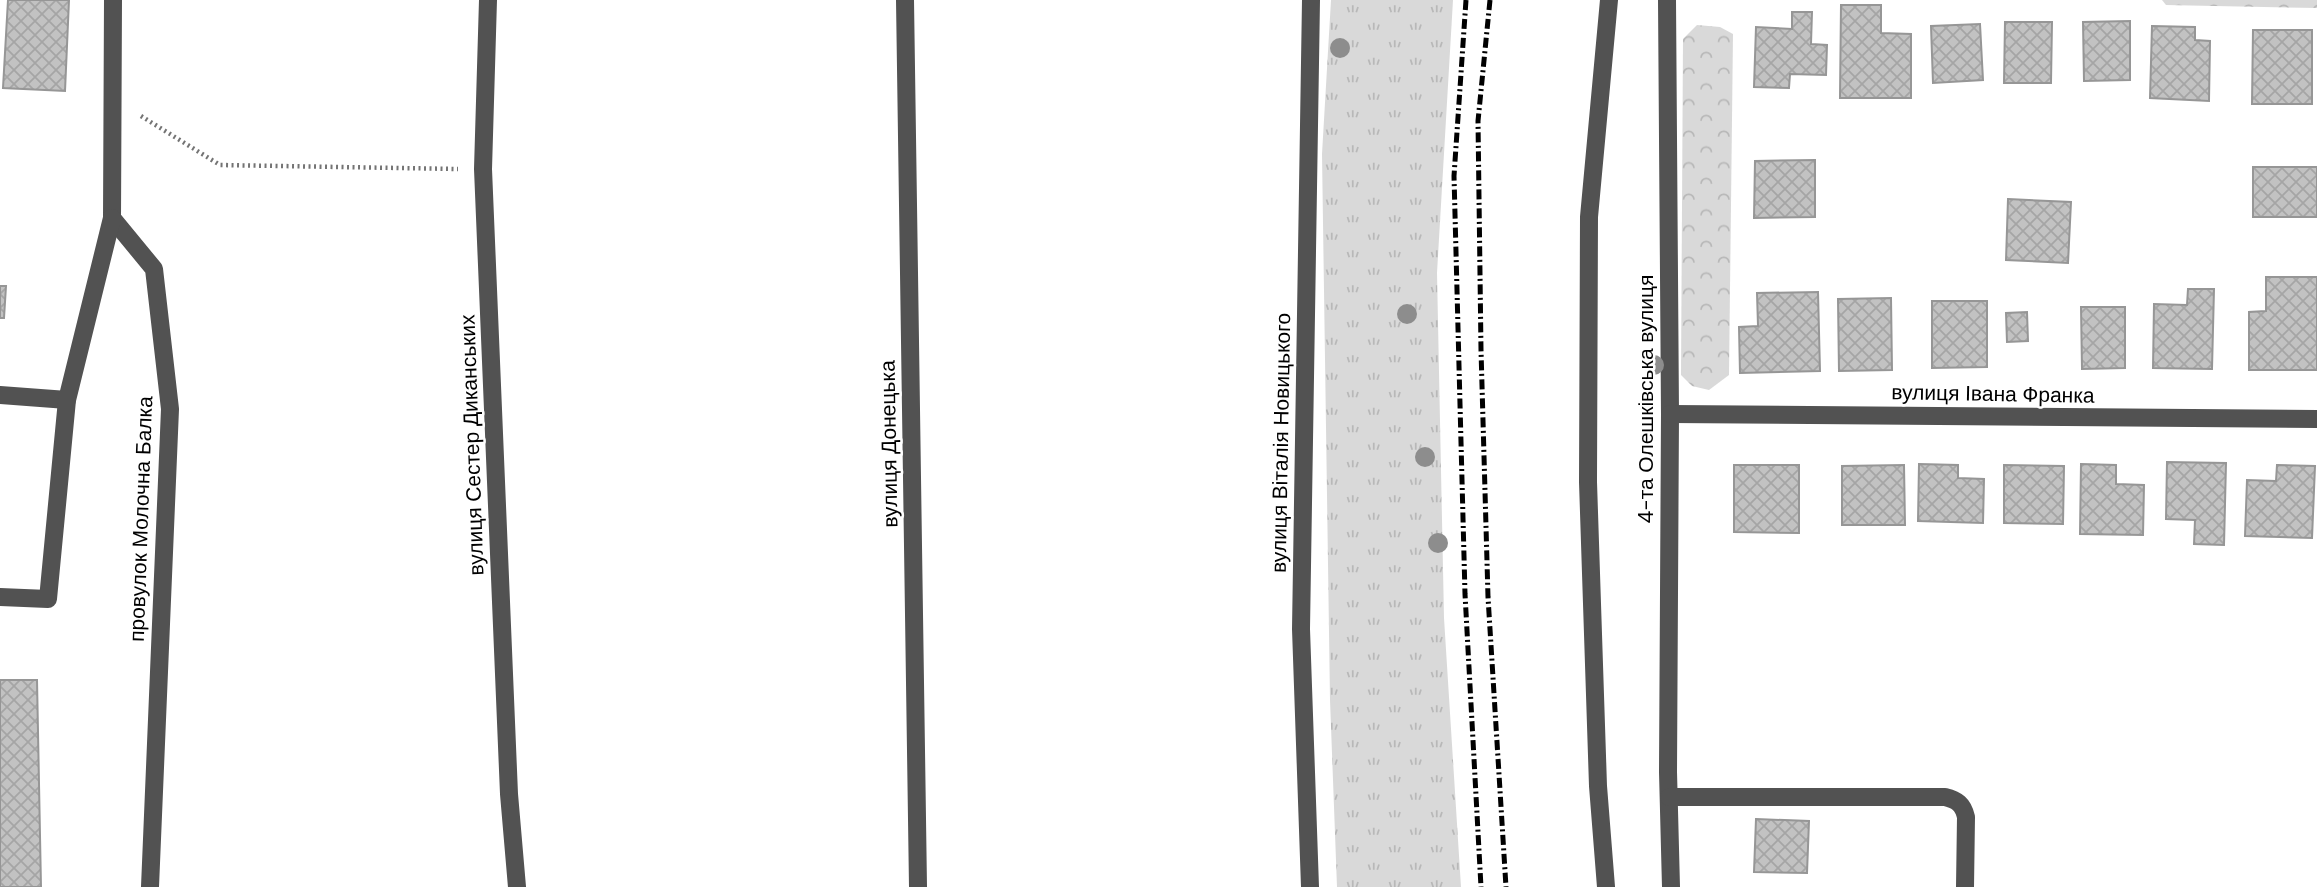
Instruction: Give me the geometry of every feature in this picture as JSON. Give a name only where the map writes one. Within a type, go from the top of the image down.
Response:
[{"type":"street","points":[[0,597],[48,599],[67,400],[112,218],[113,0]]},
{"type":"street","name":"вулиця Сестер Диканських","points":[[488,0],[483,169],[509,794],[517,887]]},
{"type":"street","name":"вулиця Донецька","points":[[905,0],[918,887]]},
{"type":"street","name":"вулиця Віталія Новицького","points":[[1310,887],[1301,629],[1311,0]]},
{"type":"street","points":[[1606,887],[1598,786],[1589,496],[1589,231],[1609,0]]},
{"type":"street","name":"4-та Олешківська вулиця","points":[[1667,0],[1671,887]]},
{"type":"street","name":"провулок Молочна Балка","points":[[112,218],[155,270],[170,409],[150,887]]},
{"type":"street","points":[[0,395],[67,400]]},
{"type":"street","name":"вулиця Івана Франка","points":[[1670,414],[2317,419]]},
{"type":"street","points":[[1669,797],[1945,797],[1956,800],[1964,808],[1966,817],[1965,887]]},
{"type":"path","points":[[112,98],[220,165],[483,169]]},
{"type":"green space","points":[[1331,0],[1453,0],[1437,273],[1444,618],[1461,887],[1337,887],[1330,700],[1322,154]]},
{"type":"green space","points":[[2162,0],[2317,0],[2317,8],[2166,5]]},
{"type":"green space","points":[[1697,25],[1720,27],[1733,34],[1729,375],[1709,390],[1692,386],[1681,375],[1683,39]]},
{"type":"building","points":[[8,0],[69,0],[65,91],[3,88]]},
{"type":"building","points":[[1841,5],[1881,5],[1881,33],[1911,34],[1911,98],[1840,98]]},
{"type":"building","points":[[1792,12],[1812,12],[1811,44],[1827,45],[1826,75],[1790,74],[1789,88],[1754,87],[1756,27],[1792,29]]},
{"type":"building","points":[[2130,21],[2130,80],[2084,81],[2083,22]]},
{"type":"building","points":[[2005,22],[2052,22],[2051,83],[2004,83]]},
{"type":"building","points":[[1980,24],[1983,80],[1933,83],[1931,26]]},
{"type":"building","points":[[2152,26],[2195,27],[2195,40],[2210,41],[2209,101],[2150,98]]},
{"type":"building","points":[[2253,30],[2312,30],[2312,104],[2252,104]]},
{"type":"building","points":[[1815,160],[1815,217],[1754,218],[1755,161]]},
{"type":"building","points":[[2253,167],[2317,167],[2317,217],[2253,217]]},
{"type":"building","points":[[2008,199],[2071,202],[2068,263],[2006,260]]},
{"type":"building","points":[[2266,277],[2317,277],[2317,370],[2249,370],[2249,312],[2266,311]]},
{"type":"building","points":[[0,286],[6,286],[4,318],[0,318]]},
{"type":"building","points":[[2188,289],[2214,289],[2212,369],[2153,368],[2154,304],[2187,305]]},
{"type":"building","points":[[1818,292],[1820,371],[1740,373],[1739,327],[1758,326],[1757,293]]},
{"type":"building","points":[[1891,298],[1892,370],[1839,371],[1838,299]]},
{"type":"building","points":[[1932,301],[1987,301],[1987,367],[1932,368]]},
{"type":"building","points":[[2081,307],[2125,307],[2125,368],[2082,369]]},
{"type":"building","points":[[2027,312],[2028,341],[2007,342],[2006,313]]},
{"type":"building","points":[[2167,462],[2226,463],[2224,545],[2194,544],[2195,520],[2166,519]]},
{"type":"building","points":[[1919,464],[1958,465],[1958,478],[1984,479],[1983,523],[1918,521]]},
{"type":"building","points":[[2081,464],[2116,465],[2116,484],[2144,485],[2143,535],[2080,534]]},
{"type":"building","points":[[1734,465],[1799,465],[1799,533],[1734,532]]},
{"type":"building","points":[[1904,465],[1905,525],[1842,525],[1842,466]]},
{"type":"building","points":[[2004,465],[2064,466],[2063,524],[2004,523]]},
{"type":"building","points":[[2277,465],[2315,466],[2312,538],[2245,536],[2247,480],[2276,481]]},
{"type":"building","points":[[0,680],[37,680],[41,887],[0,887]]},
{"type":"building","points":[[1756,819],[1809,821],[1807,873],[1754,872]]},
{"type":"railway","points":[[1466,0],[1454,176],[1465,594],[1481,887]]},
{"type":"railway","points":[[1490,0],[1478,121],[1481,350],[1488,597],[1506,887]]}]
